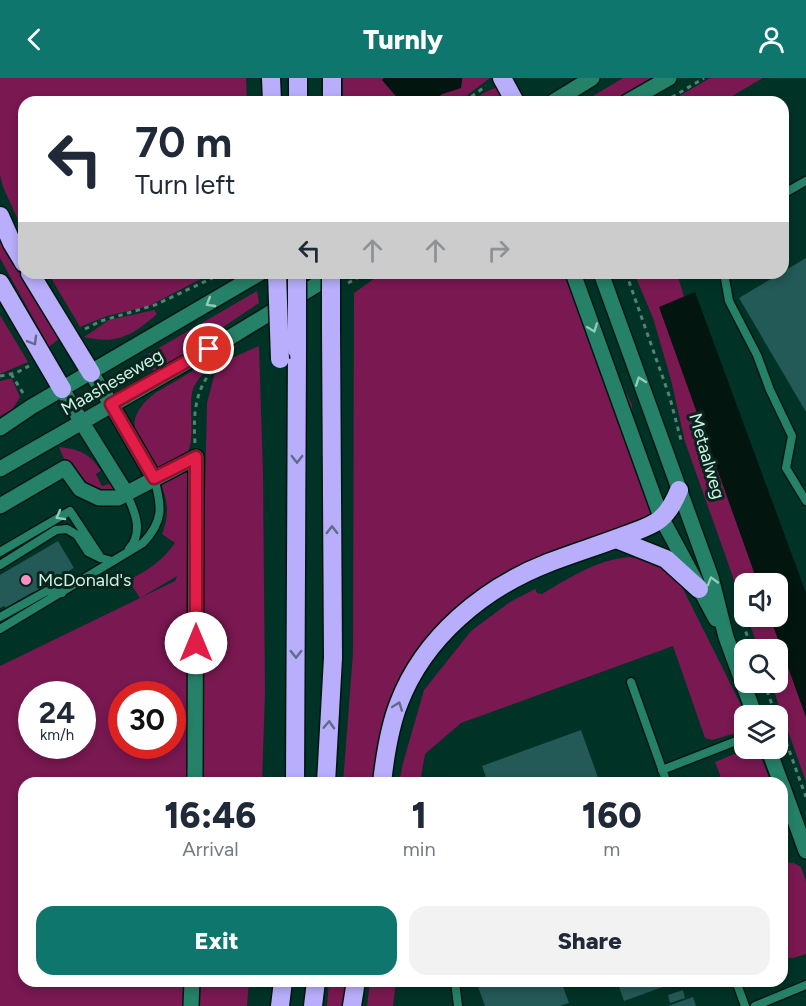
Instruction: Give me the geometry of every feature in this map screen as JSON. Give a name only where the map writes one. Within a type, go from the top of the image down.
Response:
[{"type":"highway","points":[[271,78],[272,96]]},
{"type":"highway","points":[[298,78],[298,96]]},
{"type":"highway","points":[[332,78],[332,96]]},
{"type":"highway","points":[[497,81],[510,96]]},
{"type":"highway","points":[[0,216],[18,253]]},
{"type":"highway","points":[[34,279],[91,373]]},
{"type":"highway","points":[[277,279],[280,359],[297,401]]},
{"type":"highway","points":[[295,777],[297,279]]},
{"type":"highway","points":[[326,777],[333,658],[331,279]]},
{"type":"highway","points":[[0,283],[62,389]]},
{"type":"highway","points":[[383,777],[390,730],[399,702],[412,675],[434,643],[459,616],[486,596],[534,569],[636,531],[662,517],[679,490]]},
{"type":"highway","points":[[616,539],[666,559],[699,589]]},
{"type":"highway","points":[[280,1006],[282,987]]},
{"type":"highway","points":[[313,1006],[315,987]]},
{"type":"highway","points":[[352,1006],[355,987]]},
{"type":"street","points":[[564,96],[592,78]]},
{"type":"street","points":[[638,96],[669,78]]},
{"type":"street","name":"Maasheseweg","points":[[0,428],[250,279]]},
{"type":"street","name":"Maasheseweg","points":[[0,469],[228,338],[341,279]]},
{"type":"street","name":"Metaalweg","points":[[575,279],[662,517],[726,637]]},
{"type":"street","name":"Metaalweg","points":[[603,279],[711,577],[726,637],[751,705]]},
{"type":"street","points":[[91,373],[154,478]]},
{"type":"street","points":[[62,389],[126,493]]},
{"type":"street","points":[[0,506],[65,468],[80,489],[99,498],[118,498],[196,457],[195,777]]},
{"type":"street","points":[[772,759],[778,777]]},
{"type":"street","points":[[788,798],[802,825],[806,850]]},
{"type":"street","points":[[191,1006],[192,987]]},
{"type":"lane","points":[[789,191],[806,181]]},
{"type":"lane","points":[[725,279],[729,301],[757,355],[770,390],[792,436],[786,468],[806,501]]},
{"type":"lane","points":[[0,629],[143,543],[155,531],[159,516],[159,498],[154,478]]},
{"type":"lane","points":[[124,554],[133,545],[137,532],[137,518],[126,493]]},
{"type":"lane","points":[[0,552],[70,511],[100,558]]},
{"type":"lane","points":[[0,565],[56,530],[67,529],[77,535],[88,552],[112,561]]},
{"type":"lane","points":[[0,617],[46,591],[62,593]]},
{"type":"lane","points":[[631,682],[665,777]]},
{"type":"lane","points":[[662,770],[734,742]]},
{"type":"lane","points":[[755,1006],[806,985]]},
{"type":"lane","points":[[456,987],[458,1006]]},
{"type":"lane","points":[[738,987],[745,1006]]},
{"type":"path","points":[[674,96],[704,78]]},
{"type":"path","points":[[474,96],[497,81]]},
{"type":"path","points":[[71,339],[101,321],[155,305],[210,279]]},
{"type":"path","name":"Metaalweg","points":[[628,279],[670,398],[684,453]]},
{"type":"path","points":[[0,376],[11,374],[43,358]]},
{"type":"path","points":[[196,457],[194,424],[198,392],[204,378],[221,361]]},
{"type":"path","points":[[733,596],[748,639]]},
{"type":"path","points":[[788,747],[806,797]]},
{"type":"shaded area","points":[[0,78],[246,78],[247,96],[18,96],[18,220],[0,175]]},
{"type":"shaded area","points":[[343,78],[384,78],[382,80],[396,96],[343,96]]},
{"type":"shaded area","points":[[384,78],[462,78],[461,88],[440,96],[396,96],[382,80]]},
{"type":"shaded area","points":[[462,78],[490,78],[466,96],[440,96],[461,88]]},
{"type":"shaded area","points":[[623,78],[657,78],[626,96],[593,96]]},
{"type":"shaded area","points":[[710,78],[763,78],[732,96],[679,96]]},
{"type":"shaded area","points":[[500,86],[506,96],[480,96]]},
{"type":"shaded area","points":[[0,229],[18,261],[18,279],[28,279],[61,337],[49,347],[0,258]]},
{"type":"shaded area","points":[[52,279],[201,279],[149,306],[107,316],[80,327]]},
{"type":"shaded area","points":[[374,279],[574,279],[632,405],[632,424],[655,513],[642,524],[603,539],[438,628],[378,777],[343,777],[353,653],[354,293]]},
{"type":"shaded area","points":[[637,279],[679,279],[684,297],[660,308],[754,573],[734,573],[734,580],[685,442],[671,380],[653,318]]},
{"type":"shaded area","points":[[257,291],[259,303],[183,354],[153,371],[145,356]]},
{"type":"shaded area","points":[[695,292],[806,593],[806,717],[788,667],[788,639],[778,639],[774,627],[788,627],[788,573],[754,573],[659,307]]},
{"type":"shaded area","points":[[154,310],[157,314],[132,333],[106,340],[84,337],[109,320]]},
{"type":"shaded area","points":[[0,315],[28,362],[0,374]]},
{"type":"shaded area","points":[[239,344],[207,370],[193,389],[188,451],[177,461],[155,471],[135,430],[137,413],[155,393]]},
{"type":"shaded area","points":[[259,346],[265,693],[262,777],[18,777],[18,987],[249,987],[247,1006],[0,1006],[0,666],[140,598],[128,580],[154,565],[175,543],[162,534],[167,507],[159,481],[183,470],[189,475],[190,558],[204,538],[207,403],[214,376],[225,361]],"holes":[[[177,576],[175,581],[140,598]]]},
{"type":"shaded area","points":[[12,379],[20,397],[12,410],[0,416],[0,381]]},
{"type":"shaded area","points":[[59,447],[73,449],[89,456],[101,471],[96,474],[102,486],[111,483],[115,493],[97,489],[81,479],[68,464]]},
{"type":"shaded area","points":[[628,557],[644,560],[670,573],[681,585],[741,705],[734,705],[734,734],[712,740],[705,738],[673,646],[461,723],[425,754],[421,777],[400,777],[424,690],[471,631],[510,602],[535,589],[537,593],[542,594],[604,562]]},
{"type":"shaded area","points":[[751,627],[774,627],[778,639],[755,639]]},
{"type":"shaded area","points":[[788,667],[806,717],[806,782],[788,731],[788,705],[779,705],[775,693],[788,693]]},
{"type":"shaded area","points":[[734,754],[734,759],[762,759],[769,777],[721,777],[715,762]]},
{"type":"shaded area","points":[[788,862],[801,867],[806,881],[806,954],[788,958]]},
{"type":"shaded area","points":[[329,987],[350,987],[348,1006],[327,1006]]},
{"type":"shaded area","points":[[369,987],[395,987],[393,1006],[367,1006]]},
{"type":"building","points":[[806,258],[806,412],[739,298],[771,279],[789,279],[789,268]]},
{"type":"building","name":"McDonald's","points":[[58,541],[74,568],[44,585],[45,588],[11,605],[13,607],[8,610],[4,606],[0,608],[0,575]]},
{"type":"building","points":[[581,730],[598,777],[486,777],[482,766]]},
{"type":"building","points":[[478,987],[563,987],[569,1003],[560,1006],[485,1006]]},
{"type":"building","points":[[619,987],[662,987],[624,1001]]},
{"type":"building","points":[[683,990],[685,998],[670,1003],[668,995]]},
{"type":"building","points":[[693,997],[696,1006],[668,1006]]},
{"type":"place","name":"McDonald's","points":[[26,580]]},
{"type":"route","points":[[196,643],[196,457],[154,478],[111,404],[209,349]]}]
